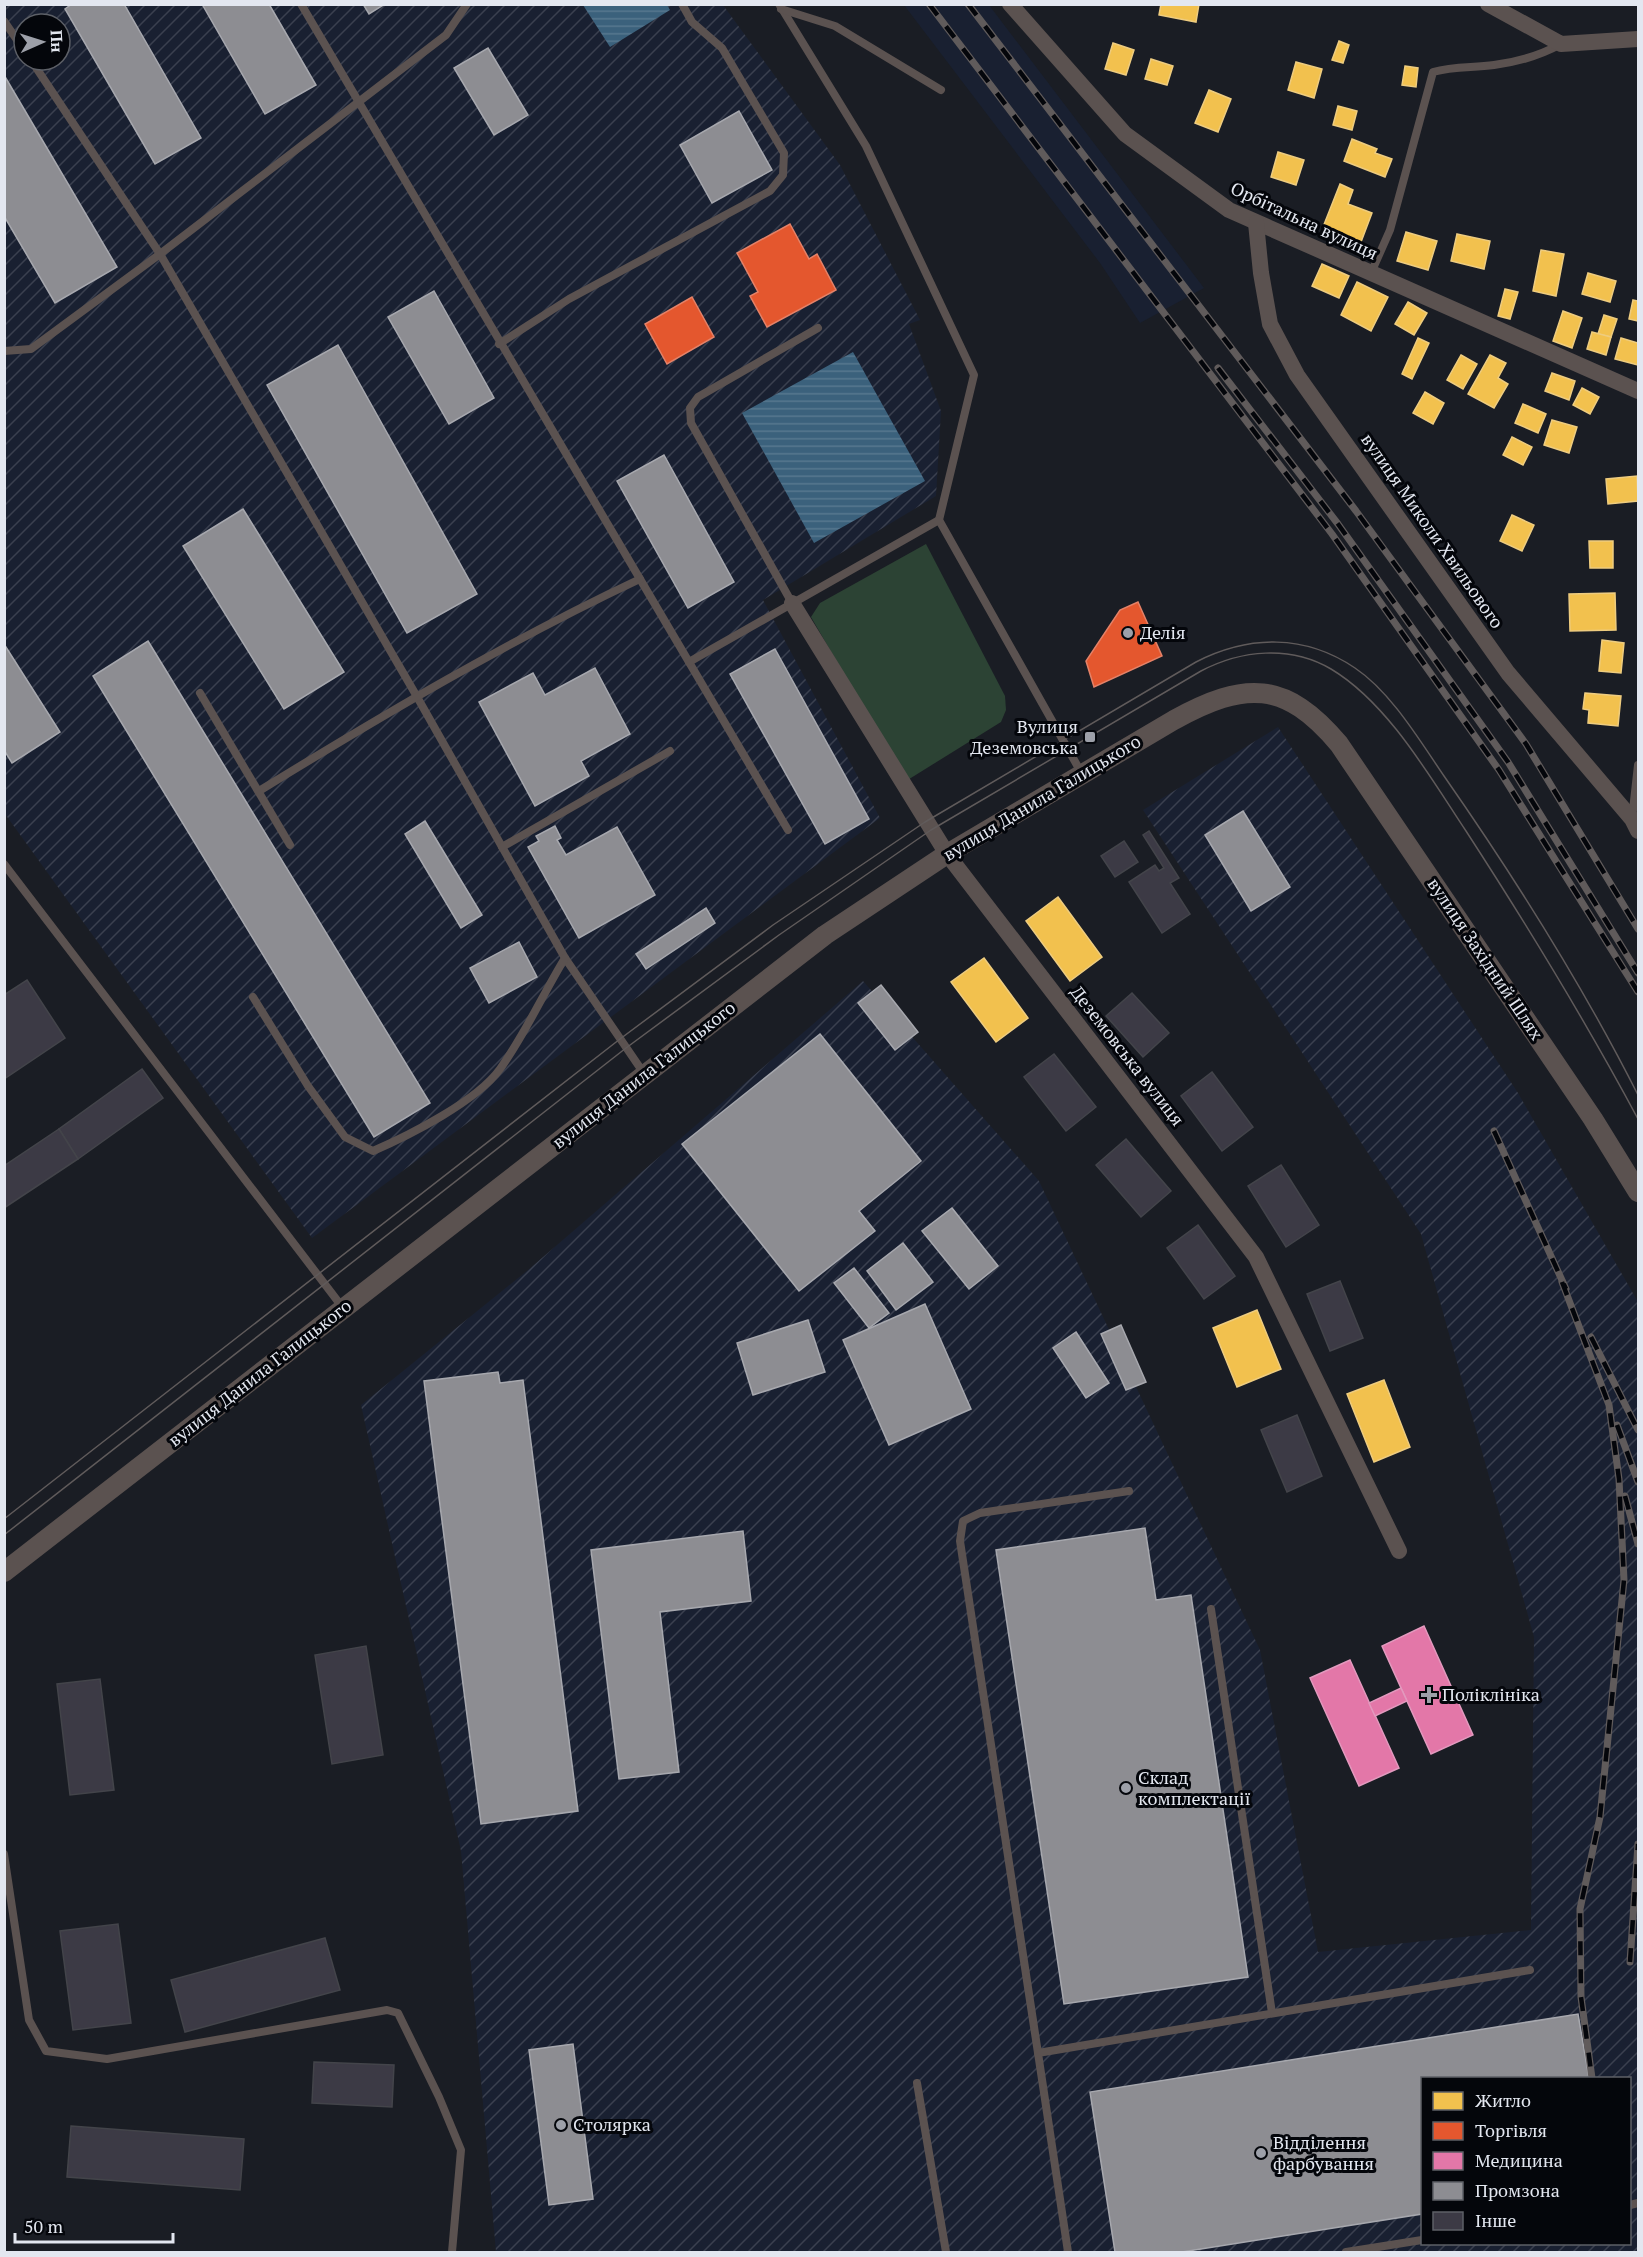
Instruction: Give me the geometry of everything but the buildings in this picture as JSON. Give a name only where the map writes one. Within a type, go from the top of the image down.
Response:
[{"type":"street","name":"Орбітальна вулиця","points":[[1010,4],[1125,134],[1229,210],[1638,391]]},
{"type":"street","points":[[1488,4],[1560,44],[1638,39]]},
{"type":"street","name":"вулиця Миколи Хвильового","points":[[1256,223],[1261,273],[1270,324],[1297,375],[1508,673],[1635,825]]},
{"type":"street","name":"Деземовська вулиця","points":[[792,603],[947,854],[1256,1257],[1399,1551]]},
{"type":"street","name":"вулиця Данила Галицького","points":[[4,1572],[825,934],[947,854],[1189,712],[1236,695],[1267,694],[1286,698],[1305,708],[1327,730]]},
{"type":"street","name":"вулиця Західний Шлях","points":[[1327,730],[1351,759],[1593,1119],[1638,1192]]},
{"type":"lane","points":[[301,4],[499,344],[788,831]]},
{"type":"lane","points":[[4,351],[31,349],[160,254],[446,35],[467,4]]},
{"type":"lane","points":[[499,344],[569,299],[770,190],[783,175],[784,153],[722,48],[692,22],[682,4]]},
{"type":"lane","points":[[780,7],[835,26],[941,90]]},
{"type":"lane","points":[[780,7],[866,146],[974,375],[939,520],[1082,774]]},
{"type":"lane","points":[[1371,274],[1390,230],[1433,72],[1451,67],[1493,65],[1538,57],[1560,44]]},
{"type":"lane","points":[[39,72],[160,254],[416,695],[565,958],[645,1075]]},
{"type":"lane","points":[[792,603],[691,423],[690,408],[698,398],[818,328]]},
{"type":"lane","points":[[688,662],[939,520]]},
{"type":"lane","points":[[259,791],[416,695],[530,633],[640,579]]},
{"type":"lane","points":[[200,693],[290,845]]},
{"type":"lane","points":[[502,847],[670,751]]},
{"type":"lane","points":[[1635,825],[1638,765]]},
{"type":"lane","points":[[4,864],[343,1308]]},
{"type":"lane","points":[[253,997],[308,1086],[345,1137],[374,1151],[404,1138],[468,1098],[499,1071],[565,958]]},
{"type":"lane","points":[[1068,2253],[960,1541],[963,1521],[980,1513],[1129,1491]]},
{"type":"lane","points":[[1211,1609],[1272,2013]]},
{"type":"lane","points":[[4,1854],[29,2020],[46,2051],[107,2060],[387,2010],[398,2013],[439,2097],[461,2150],[452,2253]]},
{"type":"lane","points":[[1038,2053],[1530,1970]]},
{"type":"lane","points":[[917,2083],[946,2253]]},
{"type":"lane","points":[[1346,2253],[1421,2240]]},
{"type":"shaded area","points":[[4,5],[723,5],[840,165],[920,320],[909,324],[941,411],[936,496],[763,600],[880,818],[312,1238],[5,814]]},
{"type":"shaded area","points":[[583,5],[667,5],[670,10],[610,47]]},
{"type":"shaded area","points":[[904,5],[989,5],[1204,288],[1140,323],[1100,263]]},
{"type":"shaded area","points":[[853,352],[925,481],[814,543],[742,413]]},
{"type":"shaded area","points":[[1278,727],[1518,1093],[1638,1302],[1638,2252],[496,2252],[461,1851],[361,1405],[528,1270],[863,981],[1039,1181],[1260,1650],[1318,1952],[1531,1930],[1534,1637],[1421,1234],[1143,810]]},
{"type":"green space","points":[[926,544],[1005,696],[1006,710],[1001,722],[906,781],[811,617],[820,603]]},
{"type":"tram line","points":[[4,1519],[620,1039],[773,925],[925,822],[1196,662],[1236,647],[1277,642],[1317,649],[1355,668],[1393,703],[1522,892],[1571,972],[1638,1095]]},
{"type":"tram line","points":[[4,1535],[626,1048],[779,935],[931,830],[1201,671],[1232,658],[1266,653],[1299,656],[1315,661],[1352,684],[1389,721],[1422,765],[1511,902],[1576,1009],[1638,1119]]},
{"type":"railway","points":[[929,4],[1332,534],[1499,770],[1638,992]]},
{"type":"railway","points":[[968,4],[1356,511],[1526,744],[1638,929]]},
{"type":"railway","points":[[1218,368],[1338,524],[1508,762],[1638,973]]},
{"type":"railway","points":[[1494,1131],[1566,1289]]},
{"type":"railway","points":[[1562,1282],[1609,1405],[1619,1479],[1624,1580],[1600,1817],[1580,1909],[1581,1997],[1592,2077]]},
{"type":"railway","points":[[1591,1337],[1638,1430]]},
{"type":"railway","points":[[1617,1425],[1638,1482]]},
{"type":"railway","points":[[1625,1496],[1638,1544]]},
{"type":"railway","points":[[1630,1962],[1638,1844]]},
{"type":"place","name":"Делія","points":[[1128,633]]},
{"type":"place","name":"Вулиця Деземовська","points":[[1090,737]]},
{"type":"place","name":"Поліклініка","points":[[1429,1695]]},
{"type":"place","name":"Склад комплектації","points":[[1126,1788]]},
{"type":"place","name":"Столярка","points":[[561,2125]]},
{"type":"place","name":"Відділення фарбування","points":[[1261,2153]]}]
